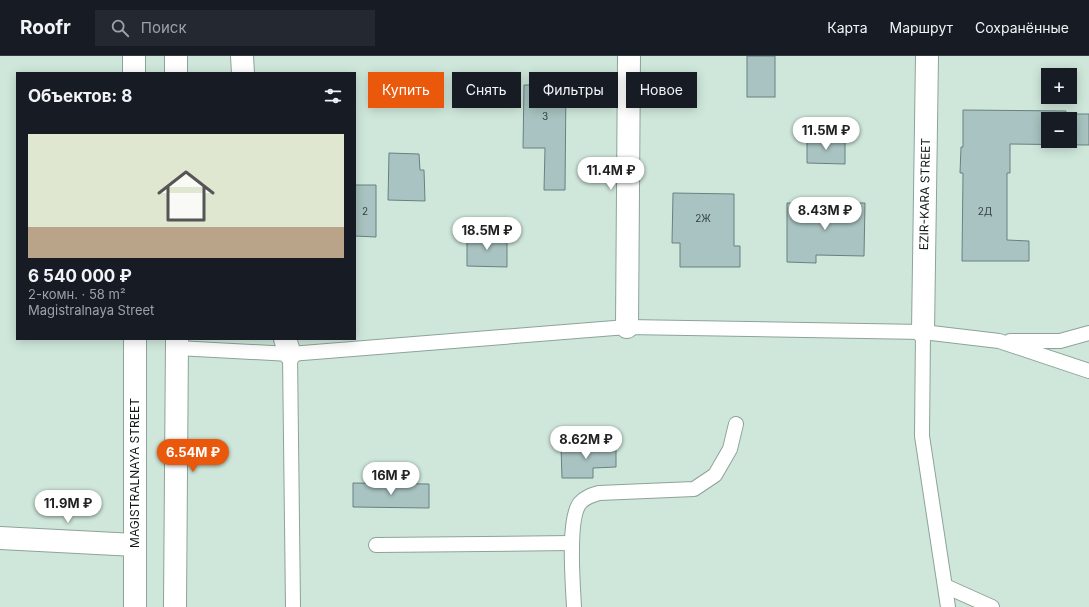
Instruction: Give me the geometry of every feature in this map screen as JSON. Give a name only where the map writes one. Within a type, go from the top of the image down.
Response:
[{"type":"street","points":[[134,56],[134,72]]},
{"type":"street","points":[[176,56],[176,72]]},
{"type":"street","points":[[242,56],[243,72]]},
{"type":"street","points":[[627,327],[629,56]]},
{"type":"street","name":"EZIR-KARA STREET","points":[[923,332],[927,56]]},
{"type":"street","name":"MAGISTRALNAYA STREET","points":[[134,607],[135,340]]},
{"type":"street","points":[[176,607],[177,344]]},
{"type":"street","points":[[0,538],[135,545]]},
{"type":"lane","points":[[177,344],[288,347],[627,327],[923,332],[999,341],[1060,341],[1089,333]]},
{"type":"lane","points":[[923,332],[922,436],[948,607]]},
{"type":"lane","points":[[999,341],[1089,371]]},
{"type":"lane","points":[[288,347],[293,607]]},
{"type":"lane","points":[[574,607],[572,543],[575,513],[580,503],[588,496],[599,493],[694,489],[715,475],[730,449],[736,424]]},
{"type":"lane","points":[[376,545],[572,543]]},
{"type":"lane","points":[[945,586],[992,607]]},
{"type":"building","points":[[747,56],[775,56],[775,97],[747,97]]},
{"type":"building","points":[[524,85],[529,85],[529,108],[566,108],[565,190],[544,190],[545,148],[523,148]]},
{"type":"building","points":[[963,110],[1066,111],[1041,112],[1041,144],[1010,144],[1010,173],[1007,173],[1007,240],[1029,241],[1029,261],[962,261],[963,173],[960,173],[961,147],[963,147]]},
{"type":"building","points":[[1077,114],[1089,114],[1089,145],[1077,145]]},
{"type":"building","points":[[807,138],[845,138],[845,164],[807,163]]},
{"type":"building","points":[[389,153],[419,154],[420,170],[424,170],[425,201],[388,200]]},
{"type":"building","points":[[356,185],[376,185],[376,237],[356,236]]},
{"type":"building","points":[[673,193],[734,194],[734,246],[740,246],[740,267],[680,267],[680,243],[672,243]]},
{"type":"building","points":[[787,203],[865,203],[864,256],[816,255],[816,263],[787,262]]},
{"type":"building","points":[[467,235],[507,235],[507,267],[467,266]]},
{"type":"building","points":[[616,446],[616,467],[593,468],[593,478],[562,478],[561,447]]},
{"type":"building","points":[[353,483],[429,484],[429,508],[353,507]]}]
